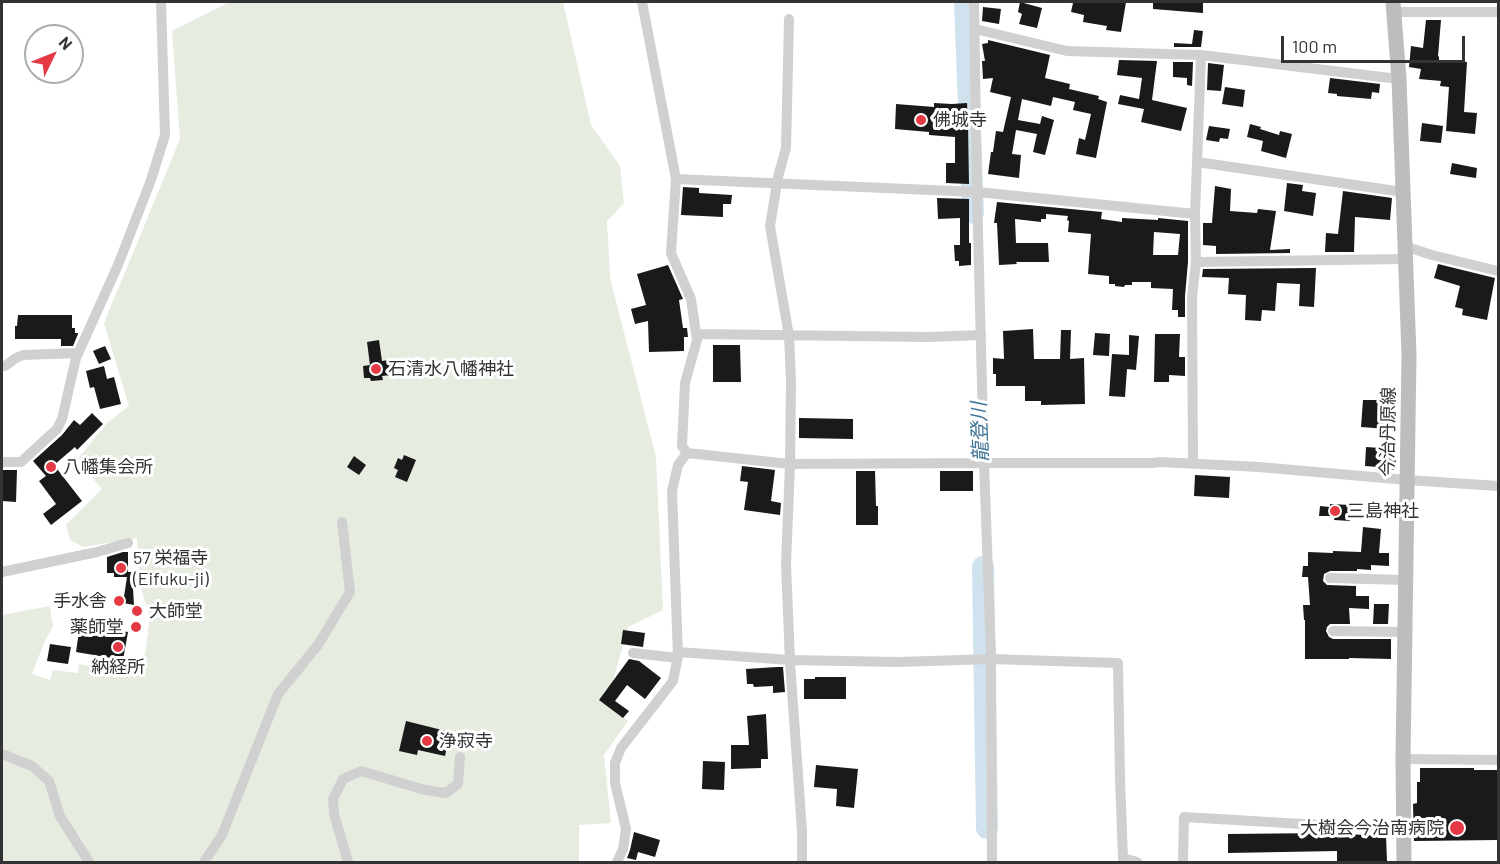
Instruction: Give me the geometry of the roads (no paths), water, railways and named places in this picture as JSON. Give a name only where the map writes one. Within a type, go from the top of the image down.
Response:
[{"type":"main road","name":"今治丹原線","points":[[1394,7],[1399,79],[1408,355],[1403,759],[1404,862]]},
{"type":"street","points":[[2,462],[21,462],[57,429],[62,419],[76,358],[118,265],[150,180],[165,135],[161,2]]},
{"type":"street","points":[[642,2],[676,179],[671,253],[692,298],[697,340],[686,383],[682,446],[687,453],[790,464],[1160,462],[1259,467],[1498,486]]},
{"type":"street","points":[[974,2],[980,335],[991,659],[992,862]]},
{"type":"street","points":[[1394,7],[1477,7],[1498,12]]},
{"type":"street","points":[[789,19],[786,148],[778,177],[770,226],[789,336],[790,464],[786,564],[802,862]]},
{"type":"street","points":[[975,29],[1067,51],[1201,55],[1399,79]]},
{"type":"street","points":[[1193,464],[1192,297],[1196,262],[1195,214],[1201,55]]},
{"type":"street","points":[[1197,162],[1403,192]]},
{"type":"street","points":[[676,179],[977,192],[1195,214]]},
{"type":"street","points":[[1196,262],[1405,253],[1432,255],[1498,271]]},
{"type":"street","points":[[696,334],[931,337],[980,335]]},
{"type":"street","points":[[2,366],[23,355],[78,353]]},
{"type":"street","points":[[617,862],[623,849],[626,829],[615,783],[615,763],[621,748],[673,681],[678,655],[672,491],[678,465],[687,453]]},
{"type":"street","points":[[204,862],[222,835],[278,694],[318,645],[350,592],[342,522]]},
{"type":"street","points":[[2,572],[97,552],[128,543]]},
{"type":"street","points":[[1330,578],[1405,580]]},
{"type":"street","points":[[1333,631],[1405,632]]},
{"type":"street","points":[[633,653],[790,660],[898,662],[991,659],[1118,663],[1123,858],[1137,862]]},
{"type":"street","points":[[2,754],[32,766],[49,781],[60,816],[89,862]]},
{"type":"street","points":[[348,862],[334,814],[333,799],[343,779],[361,771],[425,790],[447,793],[458,784],[460,757]]},
{"type":"street","points":[[1403,759],[1498,760]]},
{"type":"street","points":[[1183,862],[1184,817],[1404,830]]},
{"type":"waterway","name":"龍登川","points":[[965,2],[973,213]]},
{"type":"waterway","name":"龍登川","points":[[983,567],[987,828]]},
{"type":"place","name":"佛城寺","points":[[921,120]]},
{"type":"place","name":"石清水八幡神社","points":[[376,369]]},
{"type":"place","name":"八幡集会所","points":[[51,467]]},
{"type":"place","name":"三島神社","points":[[1335,511]]},
{"type":"place","name":"57 栄福寺 (Eifuku-ji)","points":[[121,568]]},
{"type":"place","name":"手水舎","points":[[119,601]]},
{"type":"place","name":"大師堂","points":[[137,611]]},
{"type":"place","name":"薬師堂","points":[[136,627]]},
{"type":"place","name":"納経所","points":[[118,647]]},
{"type":"place","name":"浄寂寺","points":[[427,741]]},
{"type":"place","name":"大樹会今治南病院","points":[[1457,828]]}]
